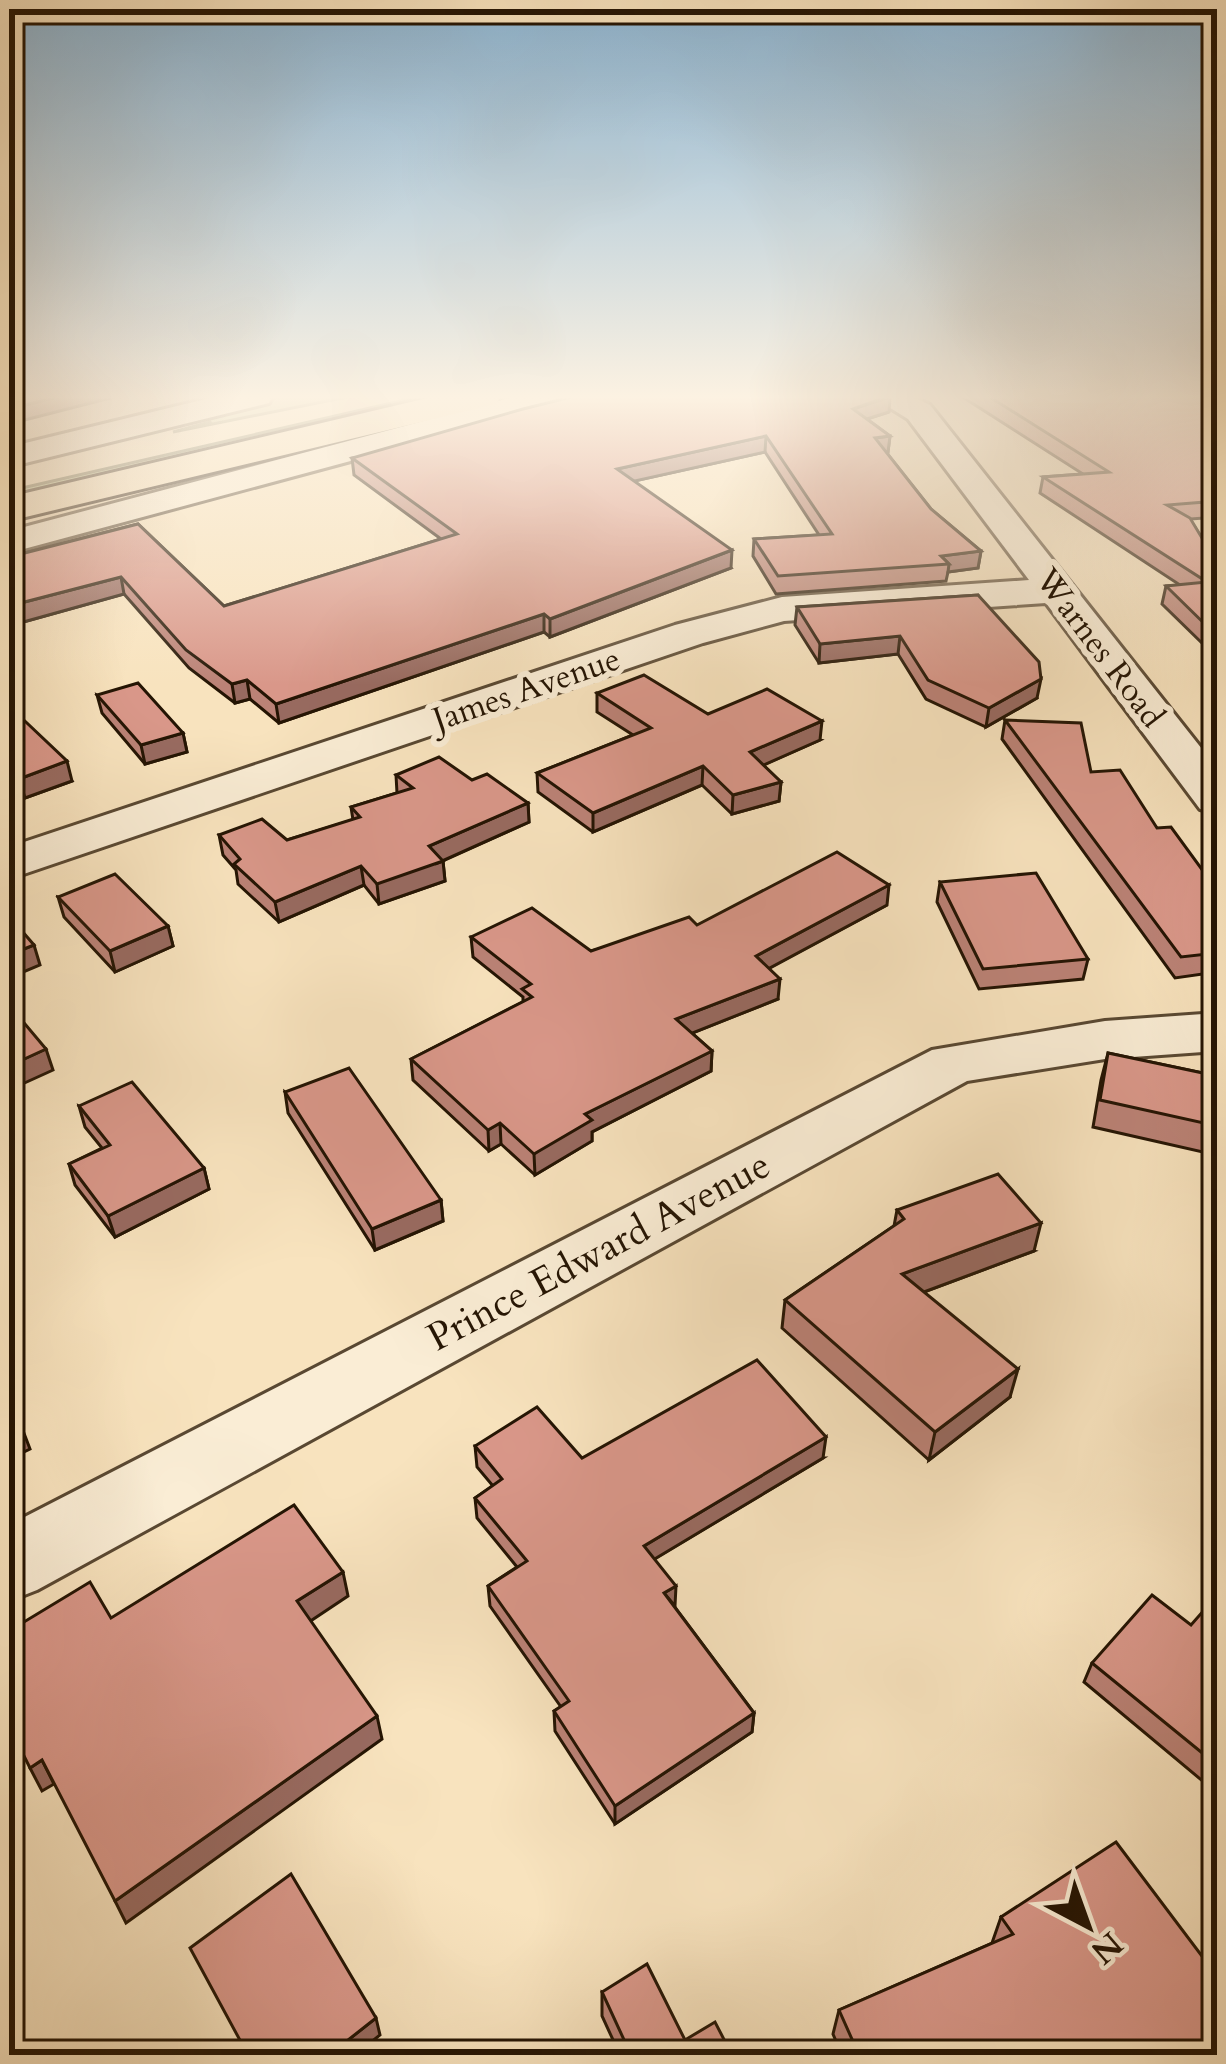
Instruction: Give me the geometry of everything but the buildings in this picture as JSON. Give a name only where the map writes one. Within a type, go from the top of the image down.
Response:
[{"type":"highway","points":[[9,509],[79,492]]},
{"type":"street","points":[[9,542],[195,492]]},
{"type":"street","name":"Warnes Road","points":[[982,492],[1217,799]]},
{"type":"street","name":"James Avenue","points":[[9,864],[689,634],[782,609],[1058,590]]},
{"type":"street","name":"Prince Edward Avenue","points":[[9,1564],[952,1064],[1105,1040],[1217,1032]]},
{"type":"green space","points":[[9,492],[42,492],[9,500]]}]
